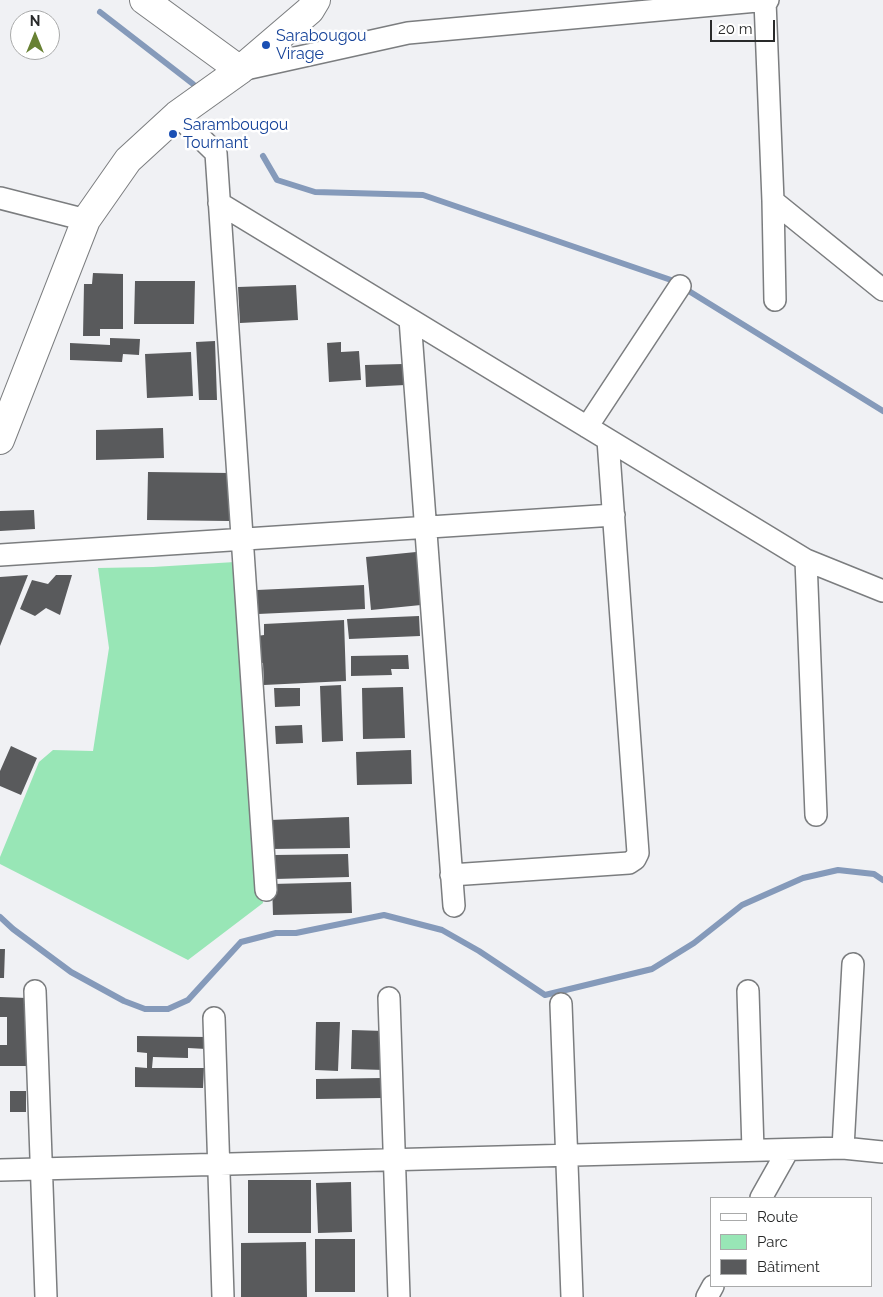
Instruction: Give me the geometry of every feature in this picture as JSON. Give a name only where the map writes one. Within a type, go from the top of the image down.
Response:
[{"type":"street","points":[[144,0],[240,70],[408,33],[766,1],[775,300]]},
{"type":"street","points":[[0,440],[86,220],[128,160],[177,114],[240,70],[310,10],[316,0]]},
{"type":"street","points":[[177,114],[216,152],[266,890]]},
{"type":"street","points":[[0,198],[86,220]]},
{"type":"street","points":[[773,201],[883,290]]},
{"type":"street","points":[[219,204],[806,560],[883,592]]},
{"type":"street","points":[[587,427],[680,286]]},
{"type":"street","points":[[410,319],[454,906]]},
{"type":"street","points":[[451,875],[629,863],[635,859],[638,853],[608,440]]},
{"type":"street","points":[[0,555],[614,515]]},
{"type":"street","points":[[806,560],[816,815]]},
{"type":"street","points":[[843,1148],[853,964]]},
{"type":"street","points":[[748,991],[753,1150]]},
{"type":"street","points":[[35,992],[46,1297]]},
{"type":"street","points":[[389,998],[399,1297]]},
{"type":"street","points":[[561,1004],[572,1297]]},
{"type":"street","points":[[214,1018],[223,1297]]},
{"type":"street","points":[[0,1170],[843,1148],[883,1152]]},
{"type":"street","points":[[762,1197],[788,1150]]},
{"type":"green space","points":[[235,562],[263,903],[188,960],[0,864],[0,857],[39,762],[53,750],[93,751],[109,648],[98,568]]},
{"type":"building","points":[[93,273],[123,274],[123,329],[100,329],[100,336],[83,336],[84,284],[92,284]]},
{"type":"building","points":[[135,281],[195,281],[194,324],[134,324]]},
{"type":"building","points":[[296,285],[298,320],[240,323],[238,287]]},
{"type":"building","points":[[110,338],[140,339],[139,355],[123,354],[122,362],[70,360],[70,343],[110,345]]},
{"type":"building","points":[[215,341],[217,400],[199,400],[196,342]]},
{"type":"building","points":[[341,342],[341,352],[359,351],[361,380],[329,382],[327,343]]},
{"type":"building","points":[[191,352],[193,396],[147,398],[145,354]]},
{"type":"building","points":[[403,364],[405,385],[366,387],[365,365]]},
{"type":"building","points":[[163,428],[164,458],[96,460],[96,430]]},
{"type":"building","points":[[148,472],[230,473],[229,521],[147,520]]},
{"type":"building","points":[[34,510],[35,529],[0,531],[0,511]]},
{"type":"building","points":[[416,552],[421,605],[371,610],[366,557]]},
{"type":"building","points":[[28,575],[0,646],[0,577]]},
{"type":"building","points":[[56,575],[72,575],[60,615],[46,608],[35,616],[20,609],[32,580],[48,584]]},
{"type":"building","points":[[364,585],[365,609],[258,614],[257,590]]},
{"type":"building","points":[[419,616],[420,636],[349,639],[347,619]]},
{"type":"building","points":[[344,620],[346,681],[264,685],[263,663],[258,663],[257,636],[264,635],[264,624]]},
{"type":"building","points":[[408,655],[409,669],[391,669],[392,675],[351,676],[351,656]]},
{"type":"building","points":[[341,685],[343,741],[322,742],[320,686]]},
{"type":"building","points":[[403,687],[405,738],[363,739],[362,688]]},
{"type":"building","points":[[274,688],[300,688],[300,706],[275,707]]},
{"type":"building","points":[[302,725],[303,743],[276,744],[275,726]]},
{"type":"building","points":[[11,746],[37,758],[21,795],[0,786],[0,771]]},
{"type":"building","points":[[411,750],[412,784],[357,785],[356,752]]},
{"type":"building","points":[[349,817],[350,848],[271,849],[270,820]]},
{"type":"building","points":[[348,854],[349,877],[275,879],[274,855]]},
{"type":"building","points":[[351,882],[352,913],[273,915],[272,884]]},
{"type":"building","points":[[0,949],[5,949],[4,978],[0,978]]},
{"type":"building","points":[[0,997],[27,998],[26,1066],[0,1066],[0,1045],[7,1045],[7,1017],[0,1017]]},
{"type":"building","points":[[316,1022],[340,1022],[338,1071],[315,1070]]},
{"type":"building","points":[[352,1030],[384,1031],[384,1070],[351,1069]]},
{"type":"building","points":[[137,1036],[207,1037],[206,1049],[188,1048],[188,1058],[153,1057],[152,1068],[204,1068],[203,1088],[135,1087],[135,1067],[147,1068],[147,1053],[137,1052]]},
{"type":"building","points":[[382,1078],[382,1098],[316,1099],[316,1079]]},
{"type":"building","points":[[10,1091],[26,1091],[26,1112],[10,1112]]},
{"type":"building","points":[[248,1180],[311,1180],[311,1233],[248,1233]]},
{"type":"building","points":[[351,1182],[352,1232],[318,1233],[316,1183]]},
{"type":"building","points":[[315,1239],[355,1239],[355,1292],[315,1292]]},
{"type":"building","points":[[306,1242],[307,1297],[241,1297],[241,1243]]},
{"type":"waterway","points":[[100,12],[193,84]]},
{"type":"waterway","points":[[263,156],[277,180],[315,192],[423,195],[671,280],[883,411]]},
{"type":"waterway","points":[[0,917],[13,929],[71,972],[124,1001],[145,1009],[168,1009],[188,1000],[241,942],[276,933],[296,933],[384,915],[442,930],[479,951],[545,995],[652,969],[694,943],[742,905],[803,878],[838,870],[874,874],[883,880]]},
{"type":"place","name":"Sarabougou Virage","points":[[266,45]]},
{"type":"place","name":"Sarambougou Tournant","points":[[173,134]]}]
